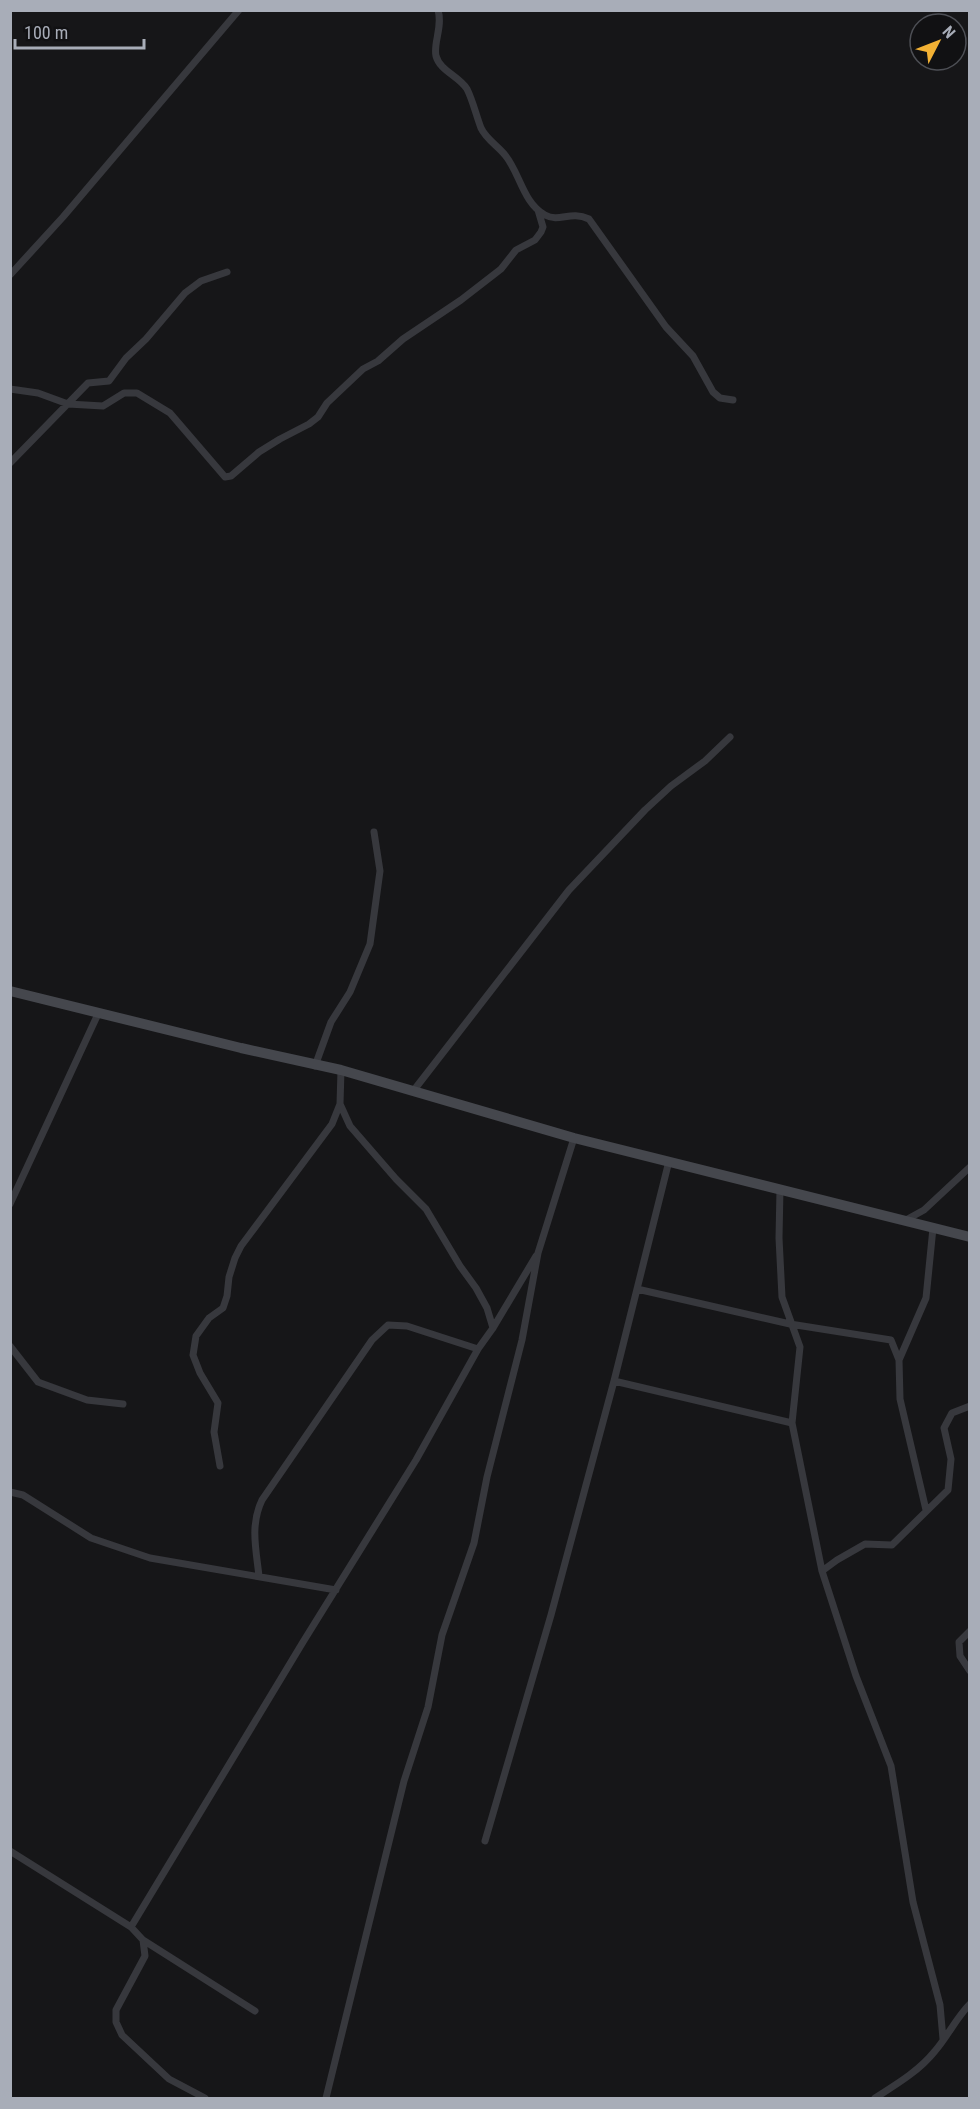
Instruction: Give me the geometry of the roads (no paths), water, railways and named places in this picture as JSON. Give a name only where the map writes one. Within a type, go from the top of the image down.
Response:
[{"type":"main road","points":[[10,991],[315,1066],[341,1070],[574,1138],[969,1237]]},
{"type":"street","points":[[438,10],[440,30],[436,55],[444,68],[466,88],[482,130],[506,155],[530,201],[546,216],[554,218],[573,214],[589,219],[666,327],[693,356],[713,392],[720,398],[733,400]]},
{"type":"street","points":[[10,275],[63,217],[237,12]]},
{"type":"street","points":[[10,389],[38,393],[68,404],[103,406],[124,393],[137,393],[170,413],[225,477],[231,476],[260,452],[309,424],[318,417],[327,403],[363,369],[378,361],[403,339],[461,300],[501,269],[516,250],[536,240],[543,227],[538,210]]},
{"type":"street","points":[[10,463],[88,383],[109,381],[126,358],[146,339],[185,293],[201,281],[228,272]]},
{"type":"street","points":[[414,1090],[569,890],[645,810],[671,786],[705,761],[730,737]]},
{"type":"street","points":[[315,1066],[331,1022],[350,992],[370,944],[380,871],[374,832]]},
{"type":"street","points":[[10,1204],[98,1014]]},
{"type":"street","points":[[220,1466],[214,1432],[218,1403],[192,1355],[196,1336],[209,1318],[223,1308],[232,1267],[241,1246],[332,1124],[340,1104],[341,1070]]},
{"type":"street","points":[[340,1104],[350,1126],[396,1179],[426,1209],[476,1288],[487,1308],[493,1328]]},
{"type":"street","points":[[326,2098],[405,1781],[428,1707],[442,1635],[474,1543],[487,1477],[522,1340],[538,1253],[574,1138]]},
{"type":"street","points":[[485,1841],[551,1615],[614,1382],[669,1161]]},
{"type":"street","points":[[904,1221],[924,1210],[969,1167]]},
{"type":"street","points":[[780,1189],[779,1238],[782,1297],[800,1347],[792,1423],[822,1571],[856,1676],[891,1766],[913,1902],[940,2006],[943,2039]]},
{"type":"street","points":[[899,1360],[926,1298],[933,1228]]},
{"type":"street","points":[[131,1927],[416,1460],[478,1349],[538,1253]]},
{"type":"street","points":[[637,1289],[790,1324],[891,1341],[899,1360],[900,1399],[926,1510]]},
{"type":"street","points":[[259,1576],[255,1514],[262,1500],[372,1340],[388,1325],[407,1326],[478,1349]]},
{"type":"street","points":[[10,1346],[38,1382],[87,1400],[123,1404]]},
{"type":"street","points":[[614,1382],[792,1423]]},
{"type":"street","points":[[822,1571],[865,1544],[892,1545],[948,1490],[951,1459],[944,1428],[952,1413],[969,1406]]},
{"type":"street","points":[[10,1492],[23,1495],[92,1538],[150,1558],[336,1590]]},
{"type":"street","points":[[969,1631],[959,1642],[960,1656],[969,1671]]},
{"type":"street","points":[[10,1851],[131,1927],[143,1940],[255,2011]]},
{"type":"street","points":[[143,1940],[145,1956],[117,2010],[116,2022],[122,2035],[169,2079],[205,2098]]},
{"type":"street","points":[[878,2098],[916,2070],[935,2051],[969,2004]]}]
